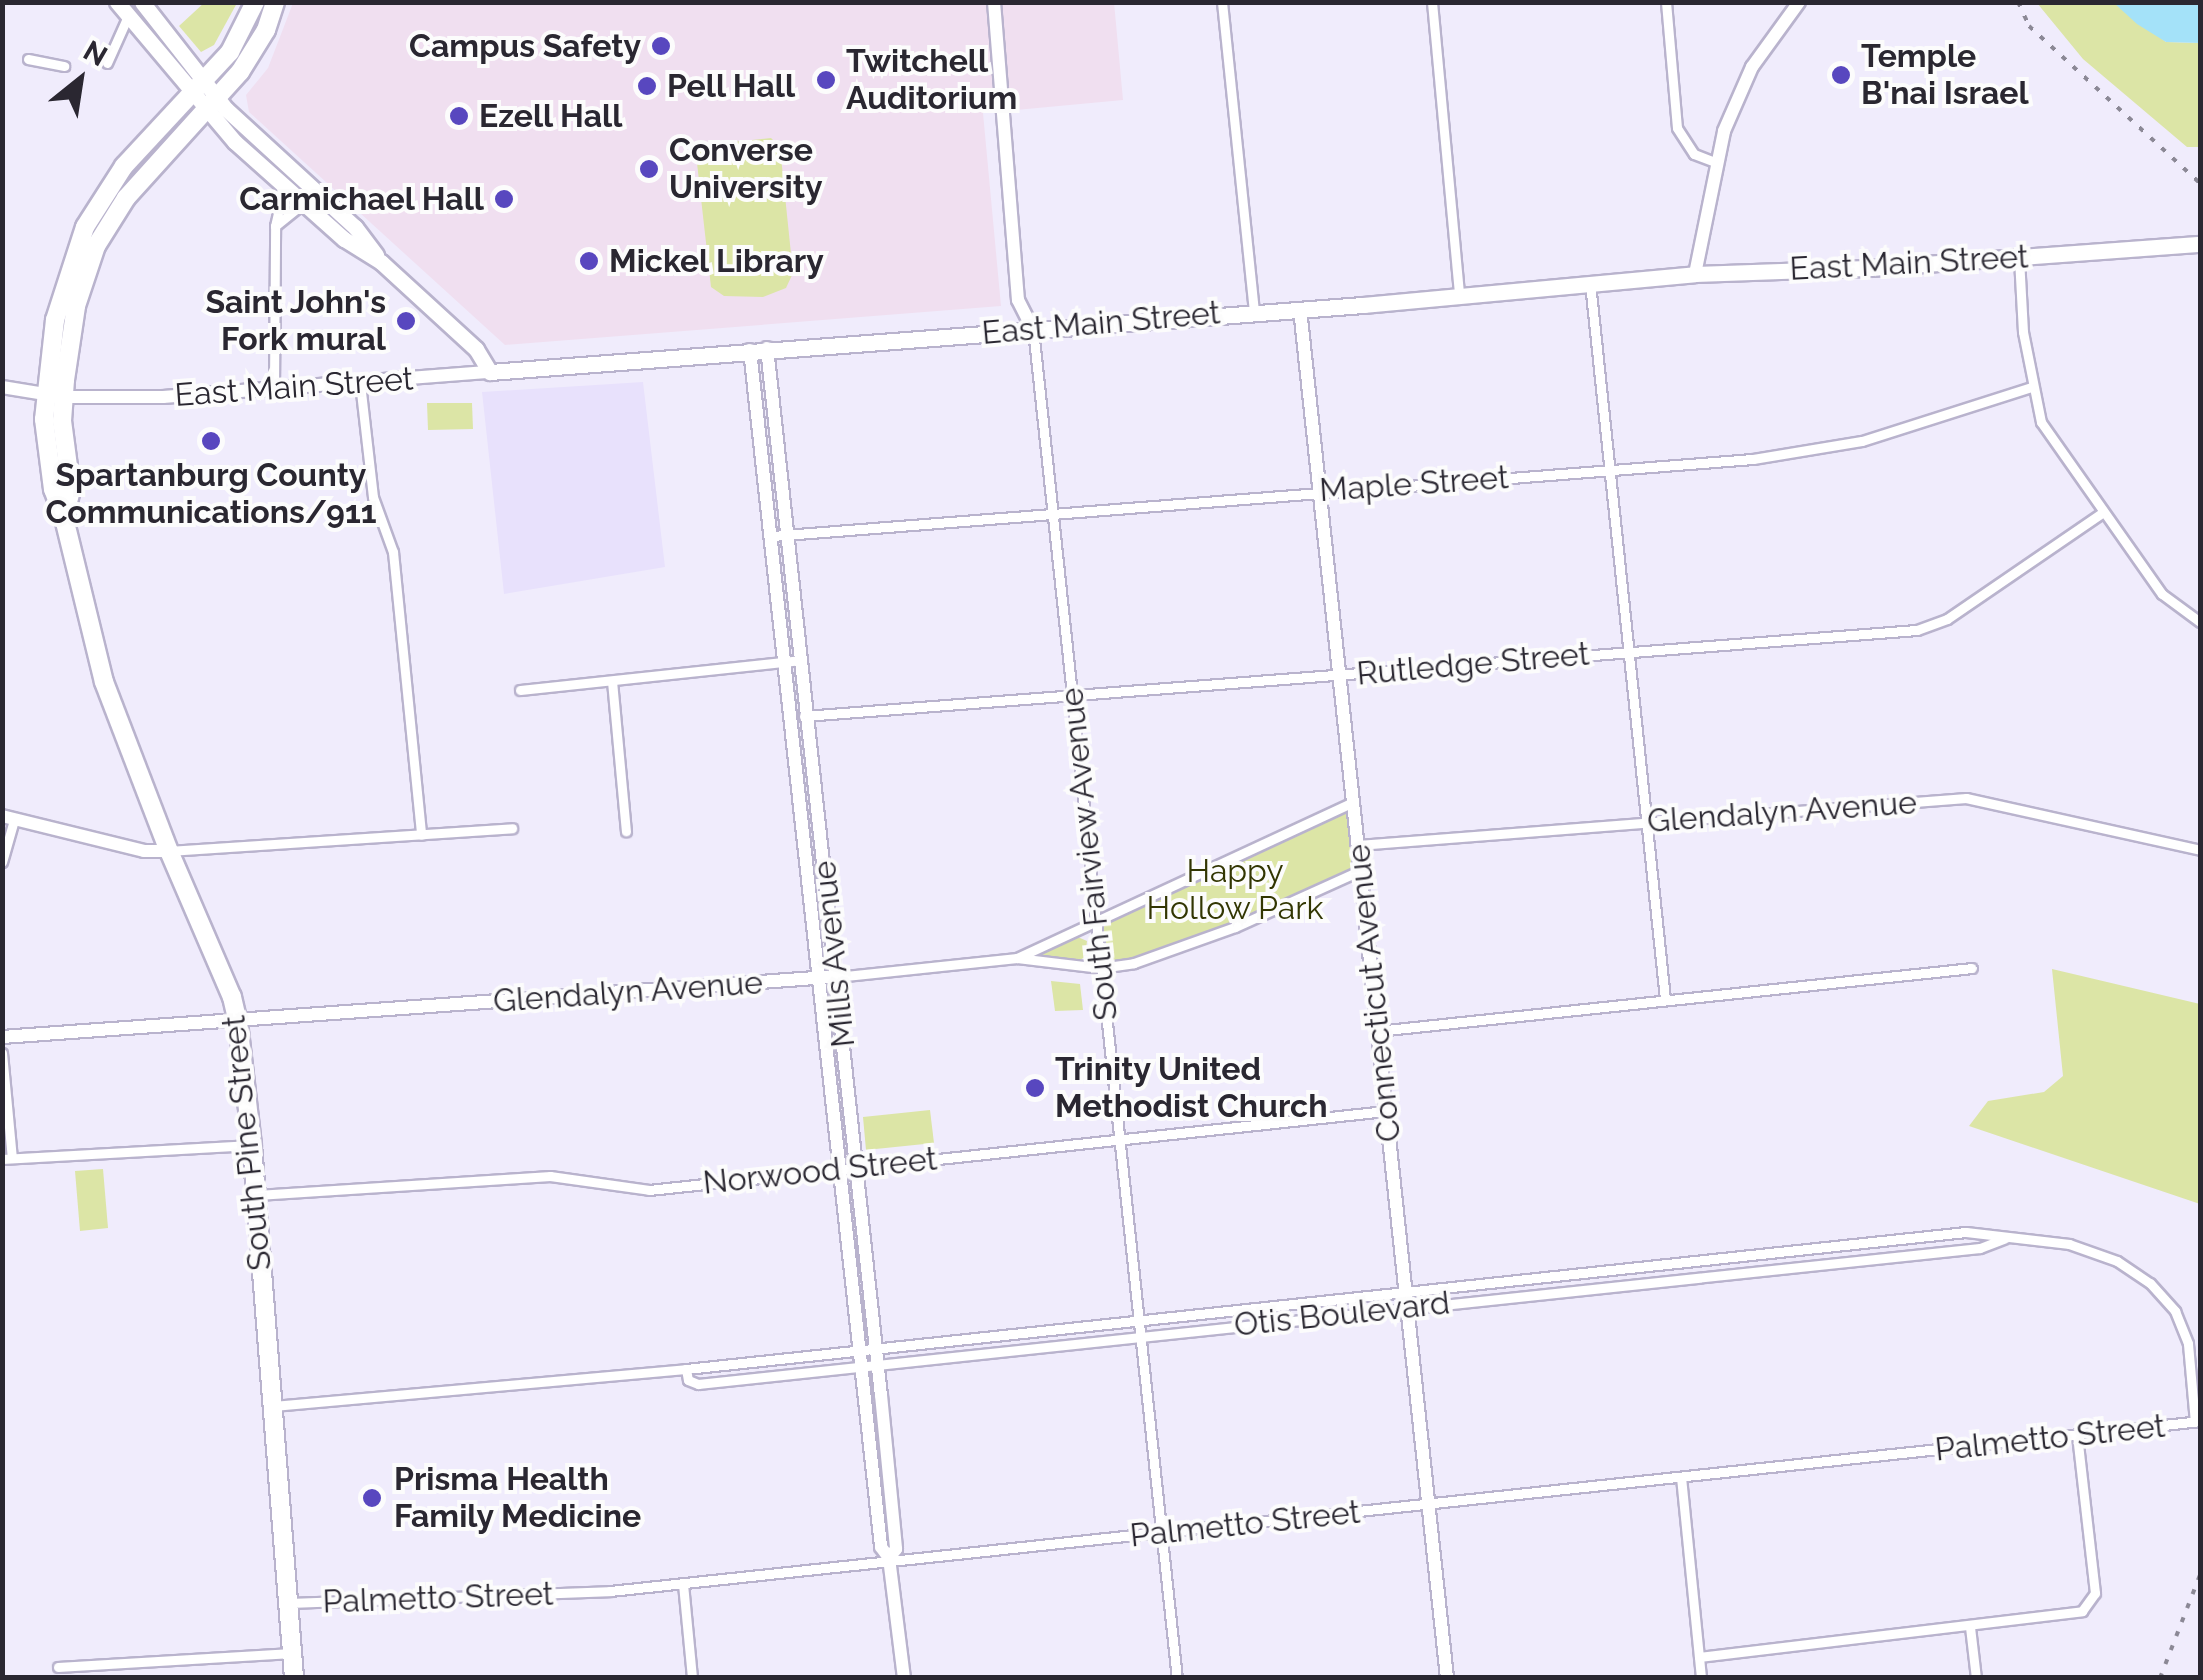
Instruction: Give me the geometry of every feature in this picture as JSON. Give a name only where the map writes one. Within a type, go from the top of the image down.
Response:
[{"type":"highway","points":[[54,396],[55,320],[78,241],[112,181],[240,37],[255,2]]},
{"type":"highway","points":[[54,396],[76,306],[96,246],[126,198],[254,52],[275,2]]},
{"type":"highway","name":"South Pine Street","points":[[54,396],[71,490],[64,518],[100,671],[169,851],[232,997],[238,1022],[252,1145],[294,1678]]},
{"type":"main road","points":[[117,2],[198,87],[284,187],[356,227],[381,262],[476,349],[490,372]]},
{"type":"main road","points":[[142,2],[198,87]]},
{"type":"main road","points":[[211,102],[310,199]]},
{"type":"main road","name":"East Main Street","points":[[490,372],[1696,274],[2020,258],[2200,244]]},
{"type":"street","points":[[994,2],[1018,300],[1033,329]]},
{"type":"street","points":[[1222,2],[1254,311]]},
{"type":"street","points":[[1432,2],[1459,295]]},
{"type":"street","points":[[1666,2],[1677,128],[1694,154],[1715,162]]},
{"type":"street","points":[[1696,274],[1715,162],[1752,66],[1799,2]]},
{"type":"street","points":[[107,63],[128,16]]},
{"type":"street","points":[[28,58],[64,66]]},
{"type":"street","points":[[274,388],[275,226],[284,187]]},
{"type":"street","points":[[275,226],[310,199]]},
{"type":"street","points":[[2020,258],[2032,387],[2047,432],[2162,594],[2200,622]]},
{"type":"street","points":[[1590,283],[1666,1000]]},
{"type":"street","name":"Connecticut Avenue","points":[[1300,309],[1447,1678]]},
{"type":"street","name":"South Fairview Avenue","points":[[1033,329],[1177,1678]]},
{"type":"street","name":"Mills Avenue","points":[[759,349],[787,534],[878,1364],[896,1546],[889,1561]]},
{"type":"street","name":"Mills Avenue","points":[[759,349],[784,662],[881,1546],[889,1561],[904,1678]]},
{"type":"street","name":"East Main Street","points":[[2,387],[54,396],[164,397],[490,372]]},
{"type":"street","points":[[360,383],[372,498],[392,552],[422,835]]},
{"type":"street","name":"Maple Street","points":[[772,536],[1610,470],[1826,448],[1898,432],[2032,387]]},
{"type":"street","name":"Rutledge Street","points":[[793,717],[1926,628],[1946,619],[2103,512]]},
{"type":"street","points":[[520,690],[799,660]]},
{"type":"street","points":[[612,682],[626,831]]},
{"type":"street","name":"Glendalyn Avenue","points":[[1358,845],[1966,798],[2200,850]]},
{"type":"street","name":"Glendalyn Avenue","points":[[1017,958],[1354,802]]},
{"type":"street","points":[[2,862],[8,818],[144,851],[512,828]]},
{"type":"street","name":"Glendalyn Avenue","points":[[2,1037],[821,978],[1017,958],[1100,968],[1158,957],[1361,870]]},
{"type":"street","points":[[1378,1032],[1972,968]]},
{"type":"street","points":[[2,1054],[7,1159],[252,1145]]},
{"type":"street","name":"Norwood Street","points":[[254,1195],[550,1176],[648,1190],[1386,1111]]},
{"type":"street","name":"Otis Boulevard","points":[[272,1406],[686,1369],[1966,1232],[2054,1240],[2099,1254],[2134,1271],[2164,1296],[2188,1344],[2198,1422]]},
{"type":"street","name":"Otis Boulevard","points":[[686,1369],[688,1380],[698,1384],[1980,1248],[2006,1238]]},
{"type":"street","name":"Palmetto Street","points":[[287,1603],[504,1597],[683,1584],[2198,1422]]},
{"type":"street","points":[[1698,1657],[1970,1628],[2075,1614],[2088,1607],[2095,1593],[2077,1435]]},
{"type":"street","points":[[1681,1477],[1701,1678]]},
{"type":"street","points":[[683,1584],[692,1678]]},
{"type":"street","points":[[1970,1628],[1976,1678]]},
{"type":"street","points":[[58,1667],[292,1653]]},
{"type":"shaded area","name":"Converse University","points":[[1114,2],[1123,100],[983,113],[1001,306],[505,345],[249,112],[246,95],[268,68],[293,3]]},
{"type":"shaded area","points":[[643,382],[665,567],[504,594],[482,392]]},
{"type":"green space","points":[[205,2],[237,3],[214,45],[201,52],[179,26]]},
{"type":"green space","points":[[2037,3],[2114,3],[2166,42],[2200,43],[2200,147],[2187,147],[2083,59]]},
{"type":"green space","points":[[771,138],[780,147],[793,273],[786,288],[763,297],[724,296],[711,287],[696,154],[704,145]]},
{"type":"green space","points":[[427,403],[472,403],[473,429],[428,430]]},
{"type":"green space","name":"Happy Hollow Park","points":[[1353,802],[1361,870],[1158,957],[1100,968],[1095,919]]},
{"type":"green space","points":[[1073,935],[1087,941],[1085,957],[1078,961],[1038,956]]},
{"type":"green space","points":[[2052,969],[2200,1004],[2200,1204],[1969,1126],[1988,1101],[2044,1092],[2063,1076]]},
{"type":"green space","points":[[1051,981],[1080,984],[1083,1010],[1055,1011]]},
{"type":"green space","points":[[930,1110],[934,1143],[866,1150],[863,1117]]},
{"type":"green space","points":[[103,1169],[108,1228],[80,1231],[75,1171]]},
{"type":"water","points":[[2114,3],[2200,3],[2200,43],[2166,42]]},
{"type":"railway","points":[[2018,2],[2029,26],[2200,183]]},
{"type":"railway","points":[[2160,1678],[2200,1575]]},
{"type":"place","name":"Campus Safety","points":[[661,46]]},
{"type":"place","name":"Temple B'nai Israel","points":[[1841,75]]},
{"type":"place","name":"Twitchell Auditorium","points":[[826,80]]},
{"type":"place","name":"Pell Hall","points":[[647,86]]},
{"type":"place","name":"Ezell Hall","points":[[459,116]]},
{"type":"place","name":"Converse University","points":[[649,169]]},
{"type":"place","name":"Carmichael Hall","points":[[504,199]]},
{"type":"place","name":"Mickel Library","points":[[589,261]]},
{"type":"place","name":"Saint John's Fork mural","points":[[406,321]]},
{"type":"place","name":"Spartanburg County Communications/911","points":[[211,441]]},
{"type":"place","name":"Trinity United Methodist Church","points":[[1035,1088]]},
{"type":"place","name":"Prisma Health Family Medicine","points":[[372,1498]]}]
